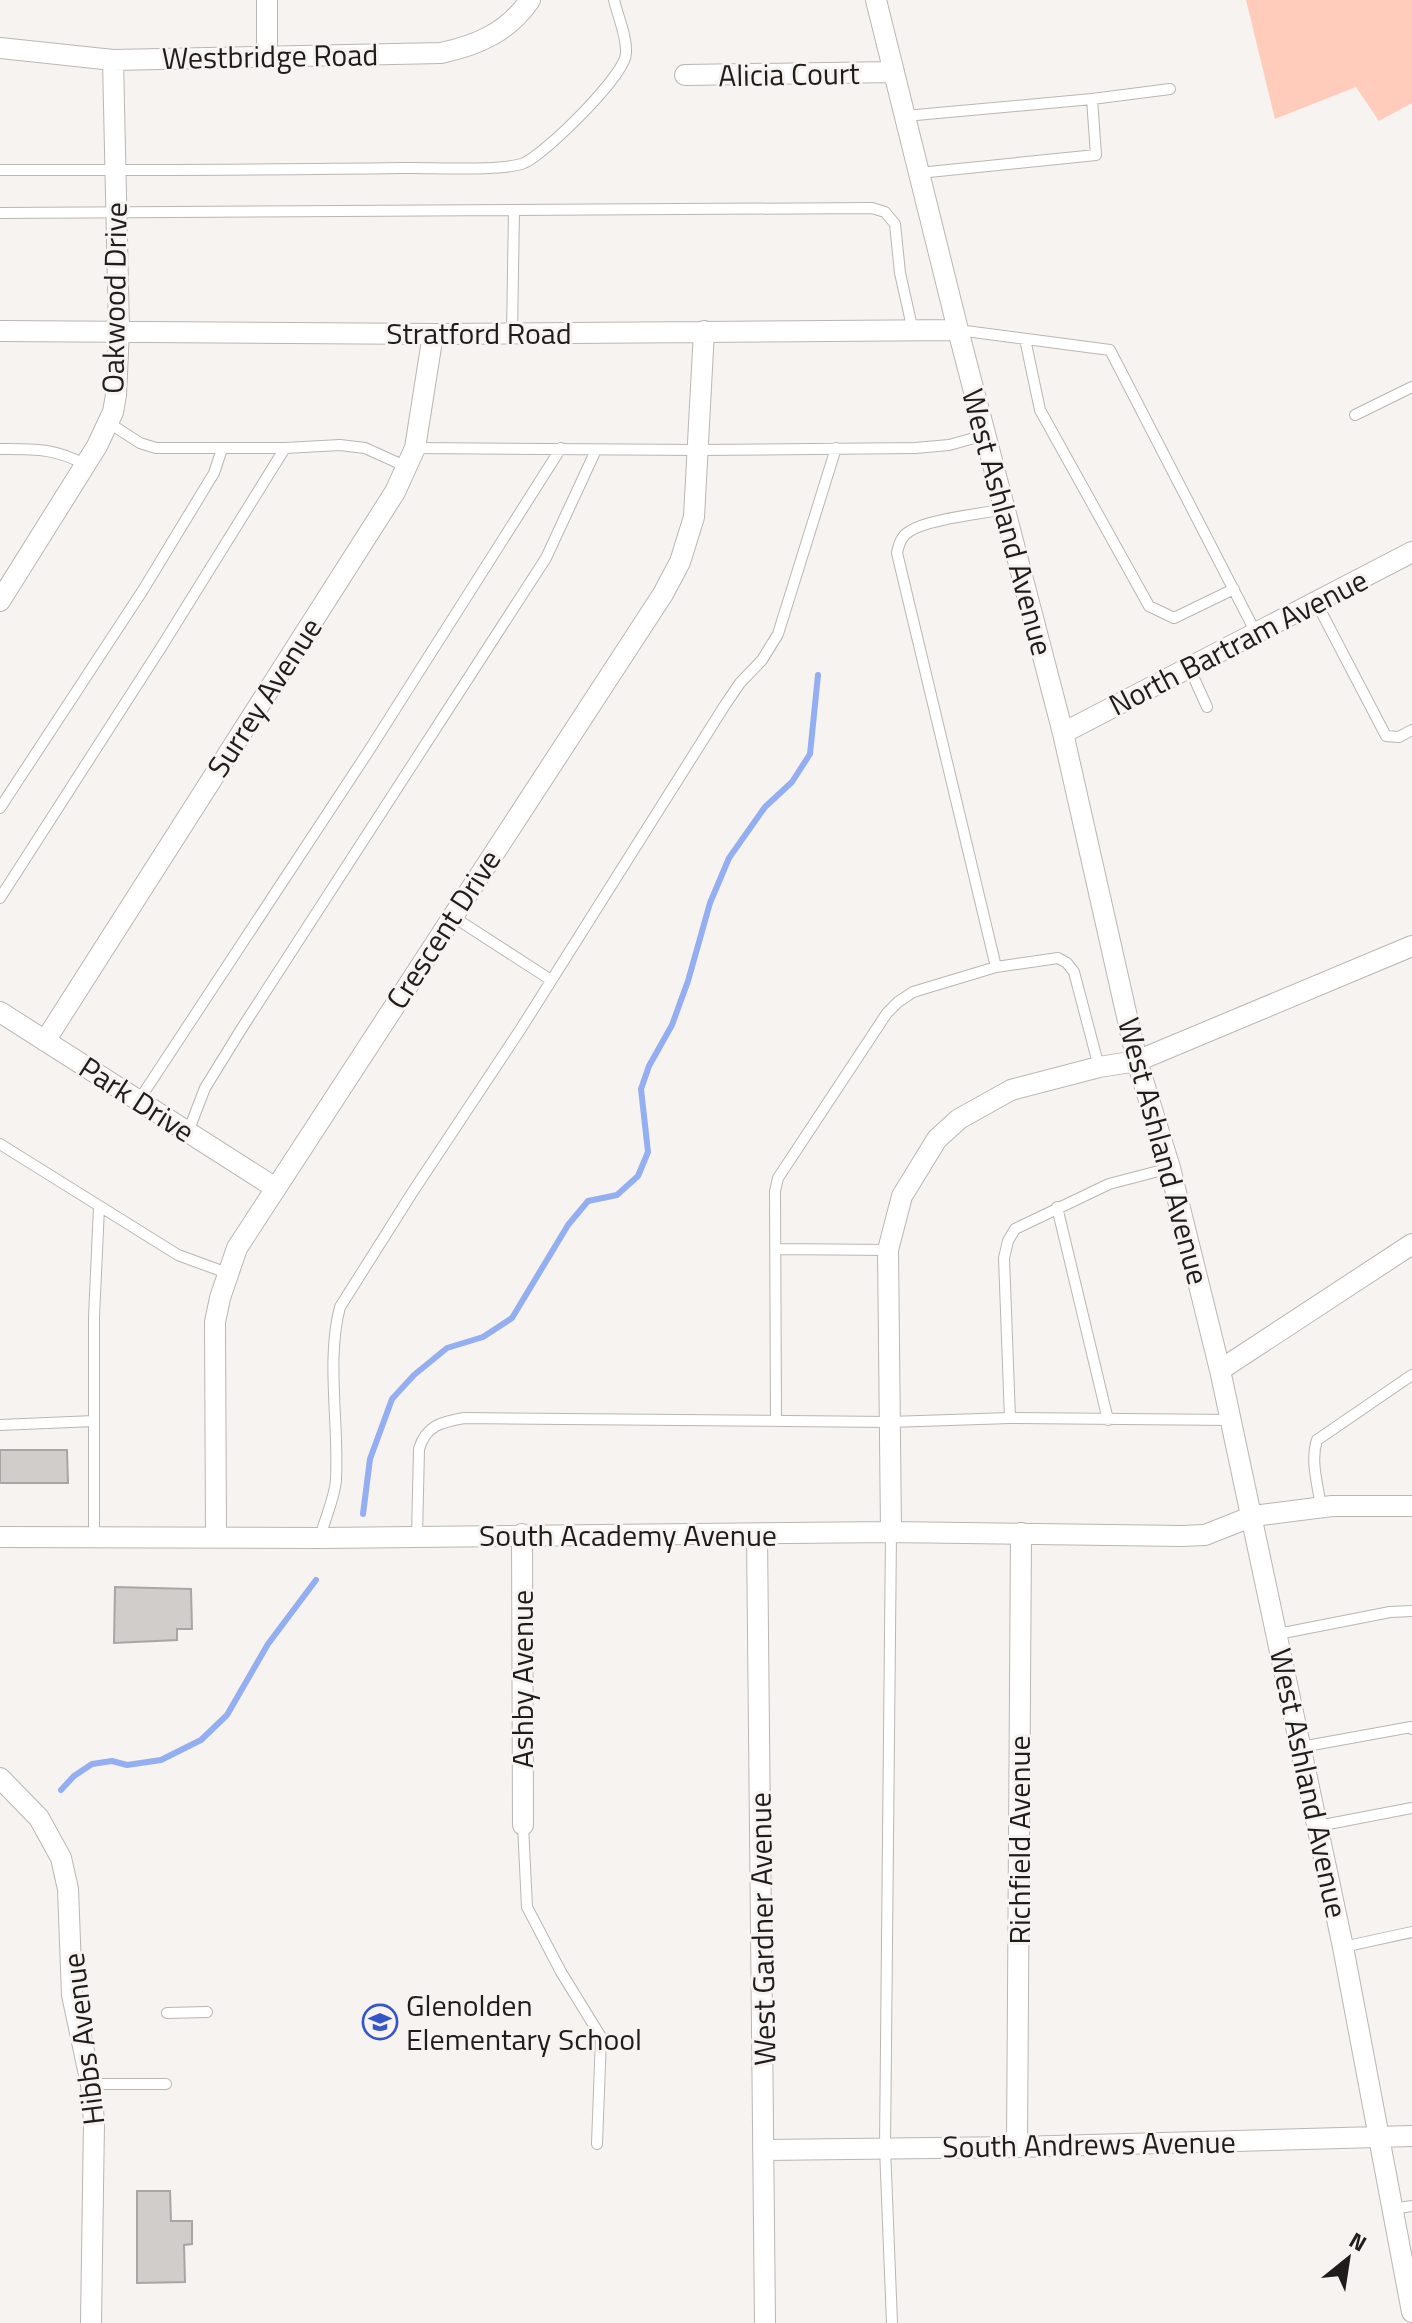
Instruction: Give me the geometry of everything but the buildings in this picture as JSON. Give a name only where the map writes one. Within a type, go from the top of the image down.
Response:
[{"type":"street","points":[[267,0],[267,56]]},
{"type":"street","name":"West Ashland Avenue","points":[[876,0],[1063,733],[1137,1061],[1170,1168],[1220,1370],[1343,1947],[1378,2136],[1402,2208],[1412,2312]]},
{"type":"street","name":"Westbridge Road","points":[[0,48],[113,60],[441,53],[469,47],[492,37],[513,21],[528,3]]},
{"type":"street","name":"Oakwood Drive","points":[[0,601],[86,465],[109,423],[116,395],[119,330],[113,60]]},
{"type":"street","name":"Alicia Court","points":[[685,75],[894,72]]},
{"type":"street","name":"Stratford Road","points":[[0,331],[433,334],[958,330]]},
{"type":"street","name":"Crescent Drive","points":[[216,1536],[215,1322],[227,1273],[237,1248],[663,594],[680,562],[694,517],[704,331]]},
{"type":"street","name":"Surrey Avenue","points":[[45,1041],[395,492],[411,458],[433,334]]},
{"type":"street","name":"North Bartram Avenue","points":[[1063,733],[1412,552]]},
{"type":"street","points":[[891,1532],[888,1250],[902,1196],[937,1139],[959,1119],[1011,1090],[1099,1067],[1137,1061],[1412,946]]},
{"type":"street","name":"Park Drive","points":[[0,1012],[274,1187]]},
{"type":"street","points":[[1220,1370],[1412,1244]]},
{"type":"street","name":"South Academy Avenue","points":[[0,1537],[320,1538],[891,1532],[1205,1535],[1253,1516],[1321,1507],[1412,1506]]},
{"type":"street","name":"Richfield Avenue","points":[[1017,2147],[1021,1533]]},
{"type":"street","name":"Ashby Avenue","points":[[522,1534],[523,1825]]},
{"type":"street","name":"West Gardner Avenue","points":[[757,1535],[765,2323]]},
{"type":"street","name":"Hibbs Avenue","points":[[0,1778],[39,1818],[61,1858],[68,1889],[72,1995],[91,2084],[94,2151],[91,2323]]},
{"type":"street","name":"South Andrews Avenue","points":[[765,2150],[1017,2147],[1412,2136]]},
{"type":"lane","points":[[0,170],[376,168],[523,163],[562,133],[616,78],[627,55],[614,0]]},
{"type":"lane","points":[[905,116],[1170,89]]},
{"type":"lane","points":[[919,173],[1096,155],[1092,99]]},
{"type":"lane","points":[[0,213],[872,208],[885,212],[895,224],[900,273],[913,331]]},
{"type":"lane","points":[[512,333],[514,210]]},
{"type":"lane","points":[[958,330],[1110,350],[1256,633]]},
{"type":"lane","points":[[1025,339],[1040,410],[1149,606],[1174,618],[1234,589]]},
{"type":"lane","points":[[1355,415],[1412,387]]},
{"type":"lane","points":[[109,423],[140,443],[156,448],[340,445],[411,458],[561,448],[699,450],[949,445],[985,435]]},
{"type":"lane","points":[[0,898],[154,660],[285,448]]},
{"type":"lane","points":[[139,1100],[368,752],[561,448]]},
{"type":"lane","points":[[320,1538],[336,1483],[335,1369],[340,1307],[725,705],[771,648],[782,622],[836,448]]},
{"type":"lane","points":[[0,449],[50,450],[67,454],[86,465]]},
{"type":"lane","points":[[0,808],[143,590],[214,473],[222,449]]},
{"type":"lane","points":[[188,1132],[205,1088],[546,558],[596,450]]},
{"type":"lane","points":[[996,967],[897,553],[901,540],[909,531],[923,525],[1005,509]]},
{"type":"lane","points":[[1316,602],[1386,736],[1399,737],[1412,730]]},
{"type":"lane","points":[[1189,667],[1207,707]]},
{"type":"lane","points":[[452,916],[551,980]]},
{"type":"lane","points":[[776,1421],[775,1191],[778,1178],[887,1013],[913,992],[996,967],[1058,958],[1074,972],[1099,1067]]},
{"type":"lane","points":[[0,1144],[178,1255],[227,1273]]},
{"type":"lane","points":[[1010,1418],[1004,1258],[1015,1229],[1109,1184],[1170,1168]]},
{"type":"lane","points":[[94,1535],[94,1317],[99,1207]]},
{"type":"lane","points":[[1057,1207],[1108,1420]]},
{"type":"lane","points":[[776,1249],[888,1250]]},
{"type":"lane","points":[[1321,1507],[1314,1466],[1317,1440],[1407,1382],[1412,1375]]},
{"type":"lane","points":[[417,1537],[419,1449],[423,1437],[431,1427],[464,1418],[890,1422],[1010,1418],[1231,1420]]},
{"type":"lane","points":[[0,1425],[94,1421]]},
{"type":"lane","points":[[891,1532],[885,2148],[892,2323]]},
{"type":"lane","points":[[1278,1634],[1390,1612],[1412,1611]]},
{"type":"lane","points":[[1301,1747],[1412,1729]]},
{"type":"lane","points":[[1318,1826],[1412,1808]]},
{"type":"lane","points":[[523,1825],[527,1907],[561,1972],[601,2037],[597,2144]]},
{"type":"lane","points":[[1343,1947],[1412,1932]]},
{"type":"lane","points":[[167,2013],[207,2012]]},
{"type":"lane","points":[[91,2084],[166,2084]]},
{"type":"shaded area","points":[[1246,0],[1412,0],[1412,103],[1379,121],[1356,87],[1275,119]]},
{"type":"waterway","points":[[363,1514],[370,1459],[392,1399],[414,1375],[447,1348],[483,1337],[512,1318],[568,1225],[588,1201],[617,1195],[638,1176],[648,1152],[641,1089],[649,1066],[672,1025],[710,903],[729,858],[765,807],[792,782],[810,754],[818,675]]},
{"type":"waterway","points":[[61,1790],[92,1764],[112,1761],[127,1765],[161,1760],[201,1740],[227,1715],[268,1644],[316,1580]]},
{"type":"place","name":"Glenolden Elementary School","points":[[380,2022]]}]
